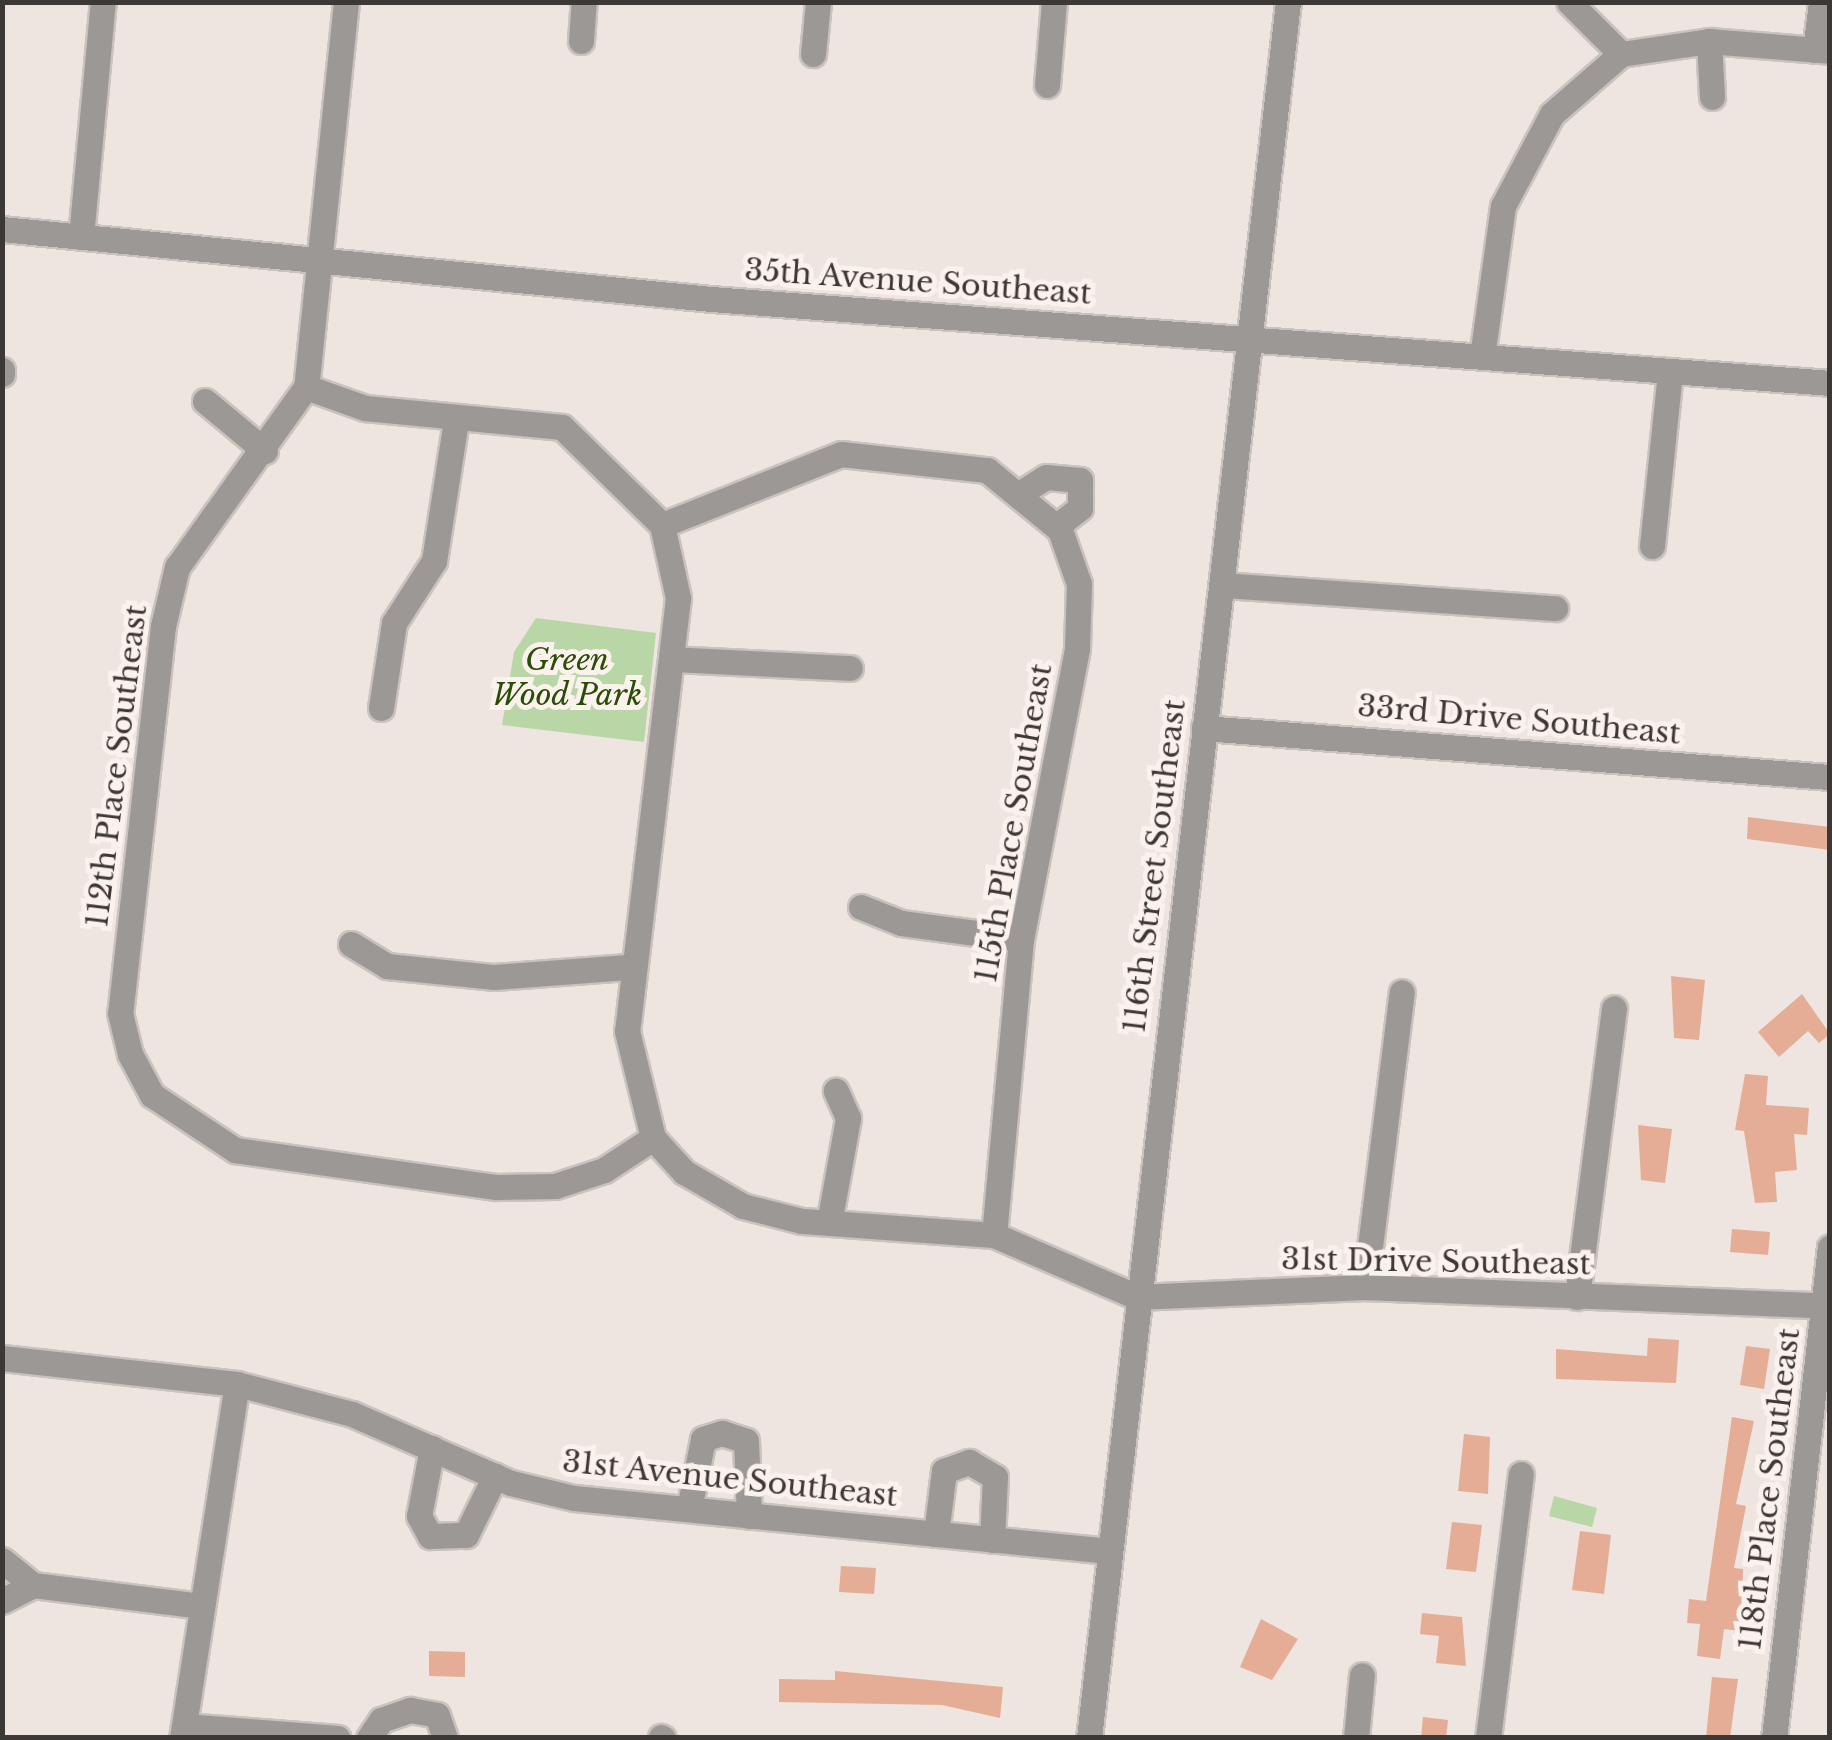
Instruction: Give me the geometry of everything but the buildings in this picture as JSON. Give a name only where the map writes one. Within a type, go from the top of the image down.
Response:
[{"type":"street","points":[[81,237],[103,2]]},
{"type":"street","name":"112th Place Southeast","points":[[346,2],[306,387],[264,451],[177,567],[163,626],[120,1014],[152,1095],[235,1150],[496,1187],[555,1186],[604,1170],[653,1138]]},
{"type":"street","points":[[581,41],[584,2]]},
{"type":"street","points":[[813,54],[818,2]]},
{"type":"street","points":[[1048,85],[1054,2]]},
{"type":"street","name":"116th Street Southeast","points":[[1089,1738],[1204,728],[1255,340],[1288,2]]},
{"type":"street","points":[[1569,2],[1621,54]]},
{"type":"street","points":[[1482,357],[1504,206],[1552,114],[1621,54],[1709,41],[1822,50],[1821,2]]},
{"type":"street","points":[[1709,41],[1712,97]]},
{"type":"street","name":"35th Avenue Southeast","points":[[2,230],[318,262],[1255,340],[1830,382]]},
{"type":"street","points":[[1652,546],[1670,371]]},
{"type":"street","points":[[306,387],[365,408],[456,420],[562,427],[662,525],[674,552],[672,658],[628,967],[634,1090],[653,1138]]},
{"type":"street","points":[[204,401],[264,451]]},
{"type":"street","points":[[381,708],[381,662],[394,623],[434,561],[456,420]]},
{"type":"street","name":"115th Place Southeast","points":[[662,525],[841,454],[987,470],[1026,495],[1057,526],[1079,584],[1077,649],[1021,939],[994,1235]]},
{"type":"street","points":[[1026,495],[1046,477],[1080,480],[1080,508],[1057,526]]},
{"type":"street","points":[[1223,585],[1555,608]]},
{"type":"street","points":[[672,658],[850,668]]},
{"type":"street","name":"33rd Drive Southeast","points":[[1204,728],[1830,777]]},
{"type":"street","points":[[861,907],[901,923],[1021,939]]},
{"type":"street","points":[[351,944],[388,966],[494,977],[628,967]]},
{"type":"street","points":[[1365,1287],[1402,992]]},
{"type":"street","points":[[1577,1297],[1614,1008]]},
{"type":"street","points":[[829,1223],[848,1118],[836,1090]]},
{"type":"street","name":"31st Drive Southeast","points":[[653,1138],[684,1172],[743,1206],[829,1223],[994,1235],[1137,1296],[1365,1287],[1826,1306]]},
{"type":"street","name":"118th Place Southeast","points":[[1774,1738],[1830,1247]]},
{"type":"street","name":"31st Avenue Southeast","points":[[2,1358],[237,1384],[352,1414],[495,1476],[574,1498],[1109,1551]]},
{"type":"street","points":[[237,1384],[184,1732],[338,1738]]},
{"type":"street","points":[[689,1510],[703,1439],[722,1433],[746,1441],[748,1516]]},
{"type":"street","points":[[432,1448],[419,1516],[430,1536],[466,1535],[495,1476]]},
{"type":"street","points":[[936,1534],[944,1470],[968,1462],[995,1477],[992,1540]]},
{"type":"street","points":[[1488,1738],[1522,1474]]},
{"type":"street","points":[[2,1560],[33,1585],[201,1606]]},
{"type":"street","points":[[2,1601],[33,1585]]},
{"type":"street","points":[[1356,1738],[1362,1675]]},
{"type":"street","points":[[370,1738],[381,1720],[410,1710],[436,1715],[445,1738]]},
{"type":"green space","name":"Green Wood Park","points":[[536,618],[656,633],[644,742],[502,725],[514,652]]},
{"type":"green space","points":[[1554,1496],[1597,1508],[1592,1527],[1549,1516]]}]
